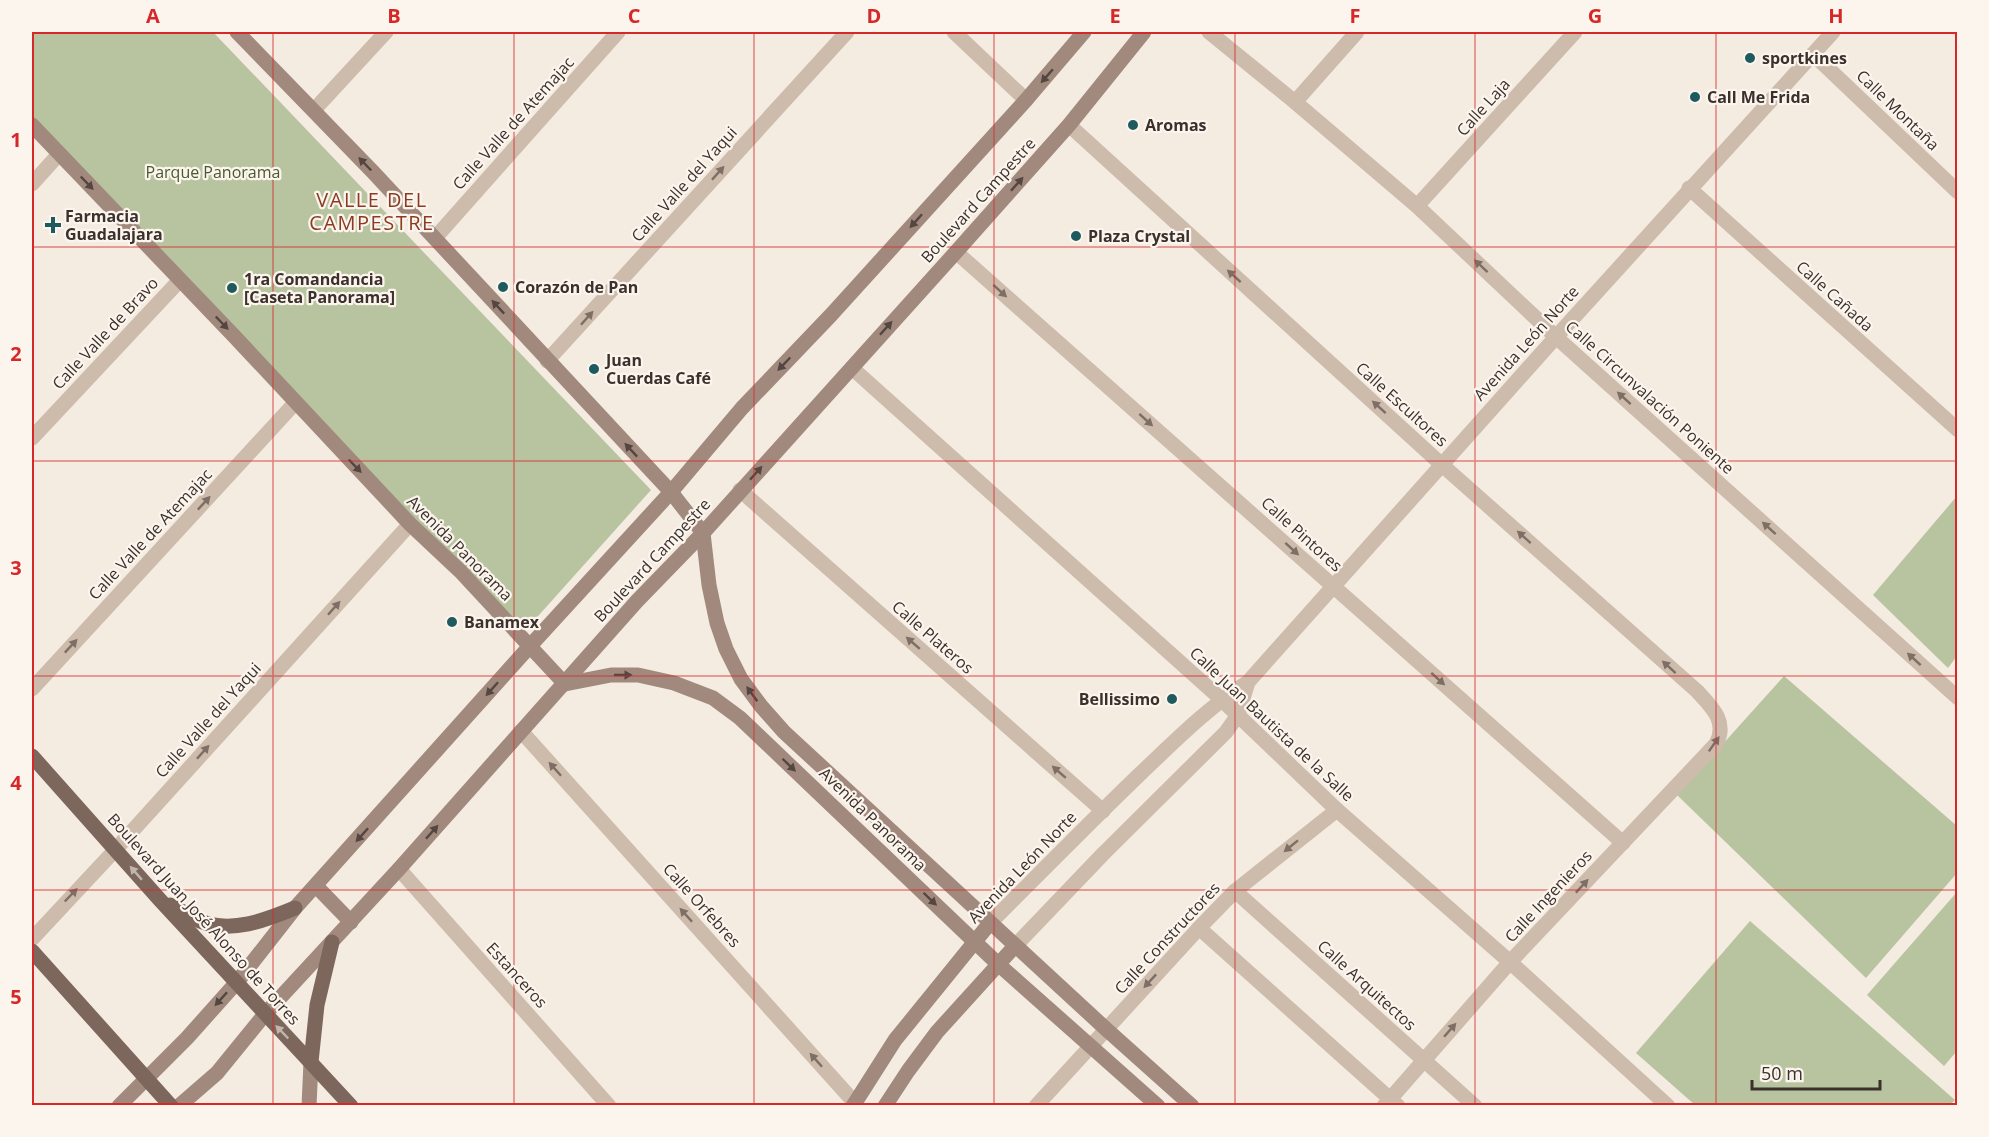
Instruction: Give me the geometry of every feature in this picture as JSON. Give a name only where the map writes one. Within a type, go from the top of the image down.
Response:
[{"type":"main road","name":"Boulevard Juan José Alonso de Torres","points":[[32,756],[160,900],[351,1106]]},
{"type":"main road","points":[[160,900],[202,922],[221,925],[247,925],[295,908]]},
{"type":"main road","points":[[311,1062],[317,1005],[332,942]]},
{"type":"main road","points":[[32,951],[171,1106]]},
{"type":"street","points":[[237,32],[435,238],[671,492],[703,533]]},
{"type":"street","points":[[314,111],[386,32]]},
{"type":"street","name":"Calle Valle de Atemajac","points":[[435,238],[618,32]]},
{"type":"street","name":"Calle Valle del Yaqui","points":[[547,361],[848,32]]},
{"type":"street","points":[[954,32],[1026,100]]},
{"type":"street","name":"Boulevard Campestre","points":[[119,1106],[187,1038],[237,982],[295,908],[671,492],[742,408],[831,315],[1026,100],[1084,32]]},
{"type":"street","name":"Boulevard Campestre","points":[[179,1106],[217,1073],[265,1014],[399,869],[637,601],[703,533],[852,368],[1069,125],[1144,32]]},
{"type":"street","name":"Calle Circunvalación Poniente","points":[[1209,32],[1417,206],[1556,337],[1958,698]]},
{"type":"street","points":[[1295,102],[1357,32]]},
{"type":"street","name":"Calle Laja","points":[[1417,206],[1575,32]]},
{"type":"street","name":"Avenida León Norte","points":[[854,1104],[895,1040],[990,923],[1200,717],[1221,699],[1248,682],[1689,188],[1833,32]]},
{"type":"street","name":"Calle Montaña","points":[[1813,54],[1958,192]]},
{"type":"street","name":"Avenida Panorama","points":[[32,125],[410,524],[460,571],[565,684],[611,675],[638,675],[674,682],[713,698],[740,718],[998,964],[1158,1106]]},
{"type":"street","name":"Calle Escultores","points":[[1069,125],[1712,706]]},
{"type":"street","points":[[32,184],[59,154]]},
{"type":"street","name":"Calle Cañada","points":[[1689,188],[1958,430]]},
{"type":"street","name":"Calle Pintores","points":[[956,252],[1623,843]]},
{"type":"street","name":"Calle Valle de Bravo","points":[[32,438],[180,280]]},
{"type":"street","name":"Calle Juan Bautista de la Salle","points":[[852,368],[1221,699],[1337,810],[1510,962],[1668,1106]]},
{"type":"street","name":"Calle Valle de Atemajac","points":[[32,689],[295,403]]},
{"type":"street","name":"Calle Plateros","points":[[740,490],[1103,811]]},
{"type":"street","name":"Calle Valle del Yaqui","points":[[32,939],[410,524]]},
{"type":"street","name":"Avenida Panorama","points":[[703,533],[709,585],[717,623],[726,649],[741,679],[761,706],[784,732],[1191,1106]]},
{"type":"street","name":"Avenida León Norte","points":[[885,1106],[937,1032],[998,964],[1103,854],[1226,732],[1238,715],[1248,682]]},
{"type":"street","name":"Calle Ingenieros","points":[[1391,1103],[1424,1060],[1510,962],[1716,744],[1721,728],[1712,706]]},
{"type":"street","name":"Calle Orfebres","points":[[522,731],[854,1104]]},
{"type":"street","name":"Calle Constructores","points":[[1036,1106],[1198,928],[1235,891],[1337,810]]},
{"type":"street","name":"Estanceros","points":[[399,869],[609,1106]]},
{"type":"street","points":[[316,886],[351,922]]},
{"type":"street","name":"Calle Arquitectos","points":[[1235,891],[1475,1106]]},
{"type":"street","points":[[1198,928],[1391,1103]]},
{"type":"street","points":[[309,1106],[311,1062]]},
{"type":"green space","name":"Parque Panorama","points":[[32,32],[213,32],[651,490],[522,634],[32,124]]},
{"type":"green space","points":[[1957,496],[1957,656],[1948,668],[1873,595]]},
{"type":"green space","points":[[1784,676],[1957,826],[1957,873],[1866,978],[1677,795]]},
{"type":"green space","points":[[1957,892],[1957,1051],[1944,1066],[1867,995]]},
{"type":"green space","points":[[1750,921],[1955,1100],[1950,1105],[1695,1105],[1636,1053]]},
{"type":"place","name":"sportkines","points":[[1750,58]]},
{"type":"place","name":"Call Me Frida","points":[[1695,97]]},
{"type":"place","name":"Aromas","points":[[1133,125]]},
{"type":"place","name":"Farmacia Guadalajara","points":[[53,225]]},
{"type":"place","name":"Plaza Crystal","points":[[1076,236]]},
{"type":"place","name":"Corazón de Pan","points":[[503,287]]},
{"type":"place","name":"1ra Comandancia [Caseta Panorama]","points":[[232,288]]},
{"type":"place","name":"Juan Cuerdas Café","points":[[594,369]]},
{"type":"place","name":"Banamex","points":[[452,622]]},
{"type":"place","name":"Bellissimo","points":[[1172,699]]},
{"type":"district","name":"VALLE DEL CAMPESTRE","points":[[372,212]]}]
